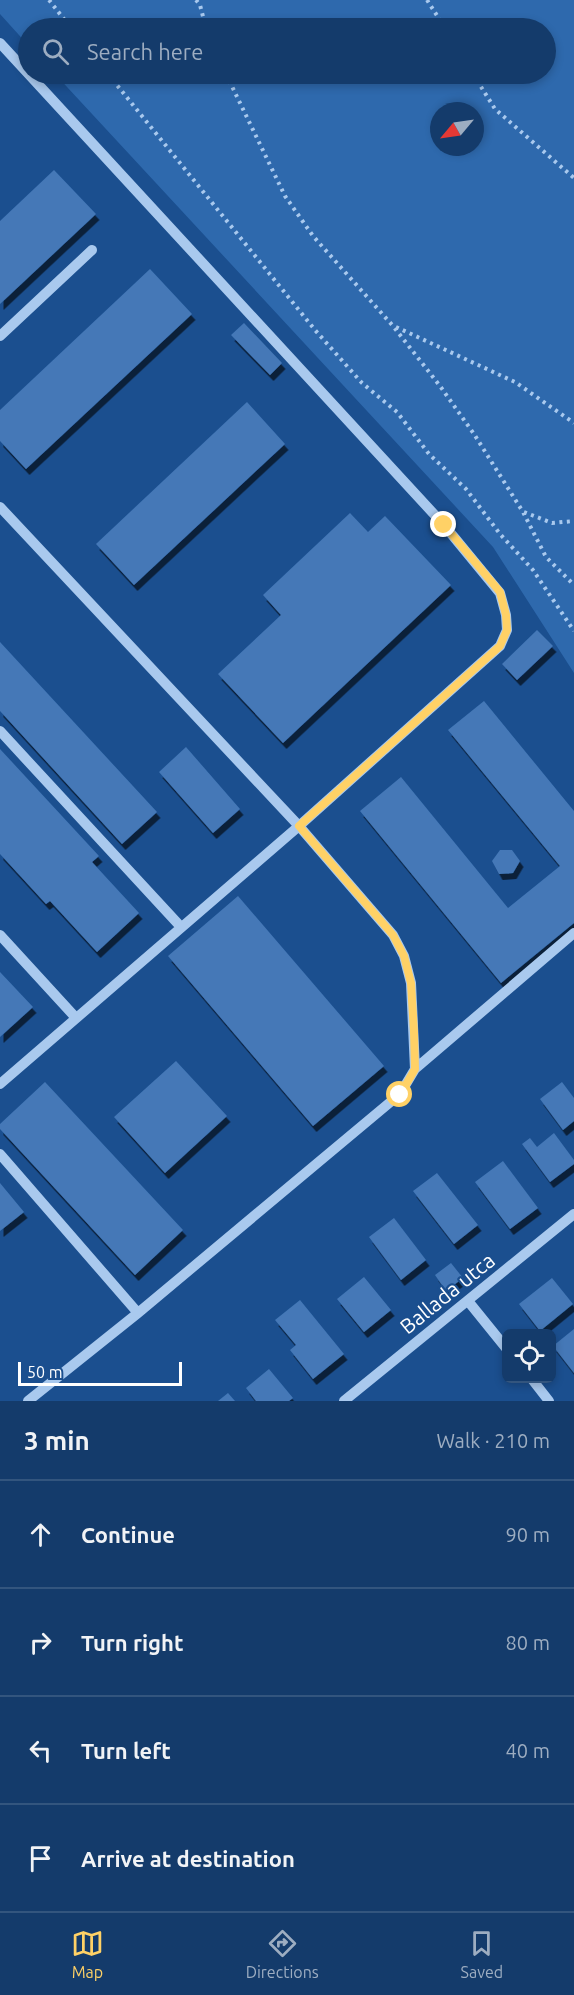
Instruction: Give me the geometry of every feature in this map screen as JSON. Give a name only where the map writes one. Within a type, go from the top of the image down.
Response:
[{"type":"street","points":[[0,43],[18,63]]},
{"type":"street","points":[[0,1084],[299,826],[500,646],[507,630],[500,592],[444,525],[38,84]]},
{"type":"street","points":[[0,336],[92,250]]},
{"type":"street","points":[[0,507],[299,826],[393,935],[404,956],[411,983],[415,1069]]},
{"type":"street","points":[[0,730],[182,927]]},
{"type":"street","points":[[28,1401],[138,1313],[400,1095],[415,1069],[574,933]]},
{"type":"street","points":[[0,935],[76,1018]]},
{"type":"street","points":[[0,1154],[138,1313]]},
{"type":"street","name":"Ballada utca","points":[[344,1401],[574,1214]]},
{"type":"street","points":[[468,1301],[502,1342]]},
{"type":"street","points":[[535,1383],[549,1401]]},
{"type":"path","points":[[49,0],[63,18]]},
{"type":"path","points":[[196,0],[200,5],[203,18]]},
{"type":"path","points":[[427,0],[439,18]]},
{"type":"path","points":[[116,84],[315,330],[362,382],[396,412],[429,454],[466,489],[500,534],[533,570],[574,631]]},
{"type":"path","points":[[231,84],[285,196],[313,236],[393,326],[474,434],[523,512],[546,557],[574,585]]},
{"type":"path","points":[[479,84],[495,109],[574,178]]},
{"type":"path","points":[[393,326],[514,382],[574,423]]},
{"type":"path","points":[[523,512],[552,523],[574,521]]},
{"type":"shaded area","points":[[0,0],[574,0],[574,673],[493,547],[64,84],[556,84],[556,18],[18,18],[18,34],[0,14]]},
{"type":"building","points":[[54,170],[96,214],[0,304],[0,221]]},
{"type":"building","points":[[150,269],[192,314],[26,469],[0,441],[0,410]]},
{"type":"building","points":[[244,323],[282,363],[270,375],[231,335]]},
{"type":"building","points":[[247,402],[285,444],[134,585],[96,544]]},
{"type":"building","points":[[350,513],[368,532],[385,516],[451,585],[283,743],[218,674],[281,615],[263,595]]},
{"type":"building","points":[[537,630],[553,646],[517,680],[502,664]]},
{"type":"building","points":[[0,642],[157,812],[122,844],[0,711]]},
{"type":"building","points":[[484,701],[574,811],[574,923],[501,983],[360,811],[401,777],[508,908],[560,866],[448,730]]},
{"type":"building","points":[[186,747],[240,809],[213,833],[159,772]]},
{"type":"building","points":[[0,749],[99,856],[92,862],[139,913],[97,952],[50,901],[46,904],[0,854]]},
{"type":"building","points":[[500,850],[512,850],[520,861],[513,873],[499,874],[492,861]]},
{"type":"building","points":[[238,896],[384,1066],[313,1126],[168,956]]},
{"type":"building","points":[[0,972],[33,1007],[0,1037]]},
{"type":"building","points":[[176,1061],[227,1116],[165,1173],[114,1117]]},
{"type":"building","points":[[45,1082],[183,1230],[135,1275],[0,1129],[0,1124]]},
{"type":"building","points":[[562,1082],[574,1098],[574,1121],[563,1130],[540,1099]]},
{"type":"building","points":[[554,1133],[574,1160],[574,1164],[550,1182],[522,1144],[530,1138],[537,1147]]},
{"type":"building","points":[[503,1161],[538,1208],[510,1229],[475,1182]]},
{"type":"building","points":[[437,1173],[478,1225],[454,1244],[413,1191]]},
{"type":"building","points":[[0,1183],[24,1212],[0,1231]]},
{"type":"building","points":[[394,1218],[426,1260],[401,1280],[369,1237]]},
{"type":"building","points":[[451,1263],[463,1278],[446,1291],[435,1275]]},
{"type":"building","points":[[364,1277],[391,1310],[364,1332],[337,1299]]},
{"type":"building","points":[[552,1278],[573,1304],[542,1329],[538,1329],[519,1304]]},
{"type":"building","points":[[300,1300],[344,1354],[313,1379],[290,1350],[296,1345],[275,1320]]},
{"type":"building","points":[[574,1329],[574,1373],[556,1350],[556,1344]]},
{"type":"building","points":[[269,1369],[293,1398],[289,1401],[256,1401],[246,1388]]},
{"type":"building","points":[[228,1393],[235,1401],[218,1401]]},
{"type":"route","points":[[400,1095],[415,1069],[411,983],[404,956],[393,935],[299,826],[500,646],[507,630],[500,592],[444,525]]}]
